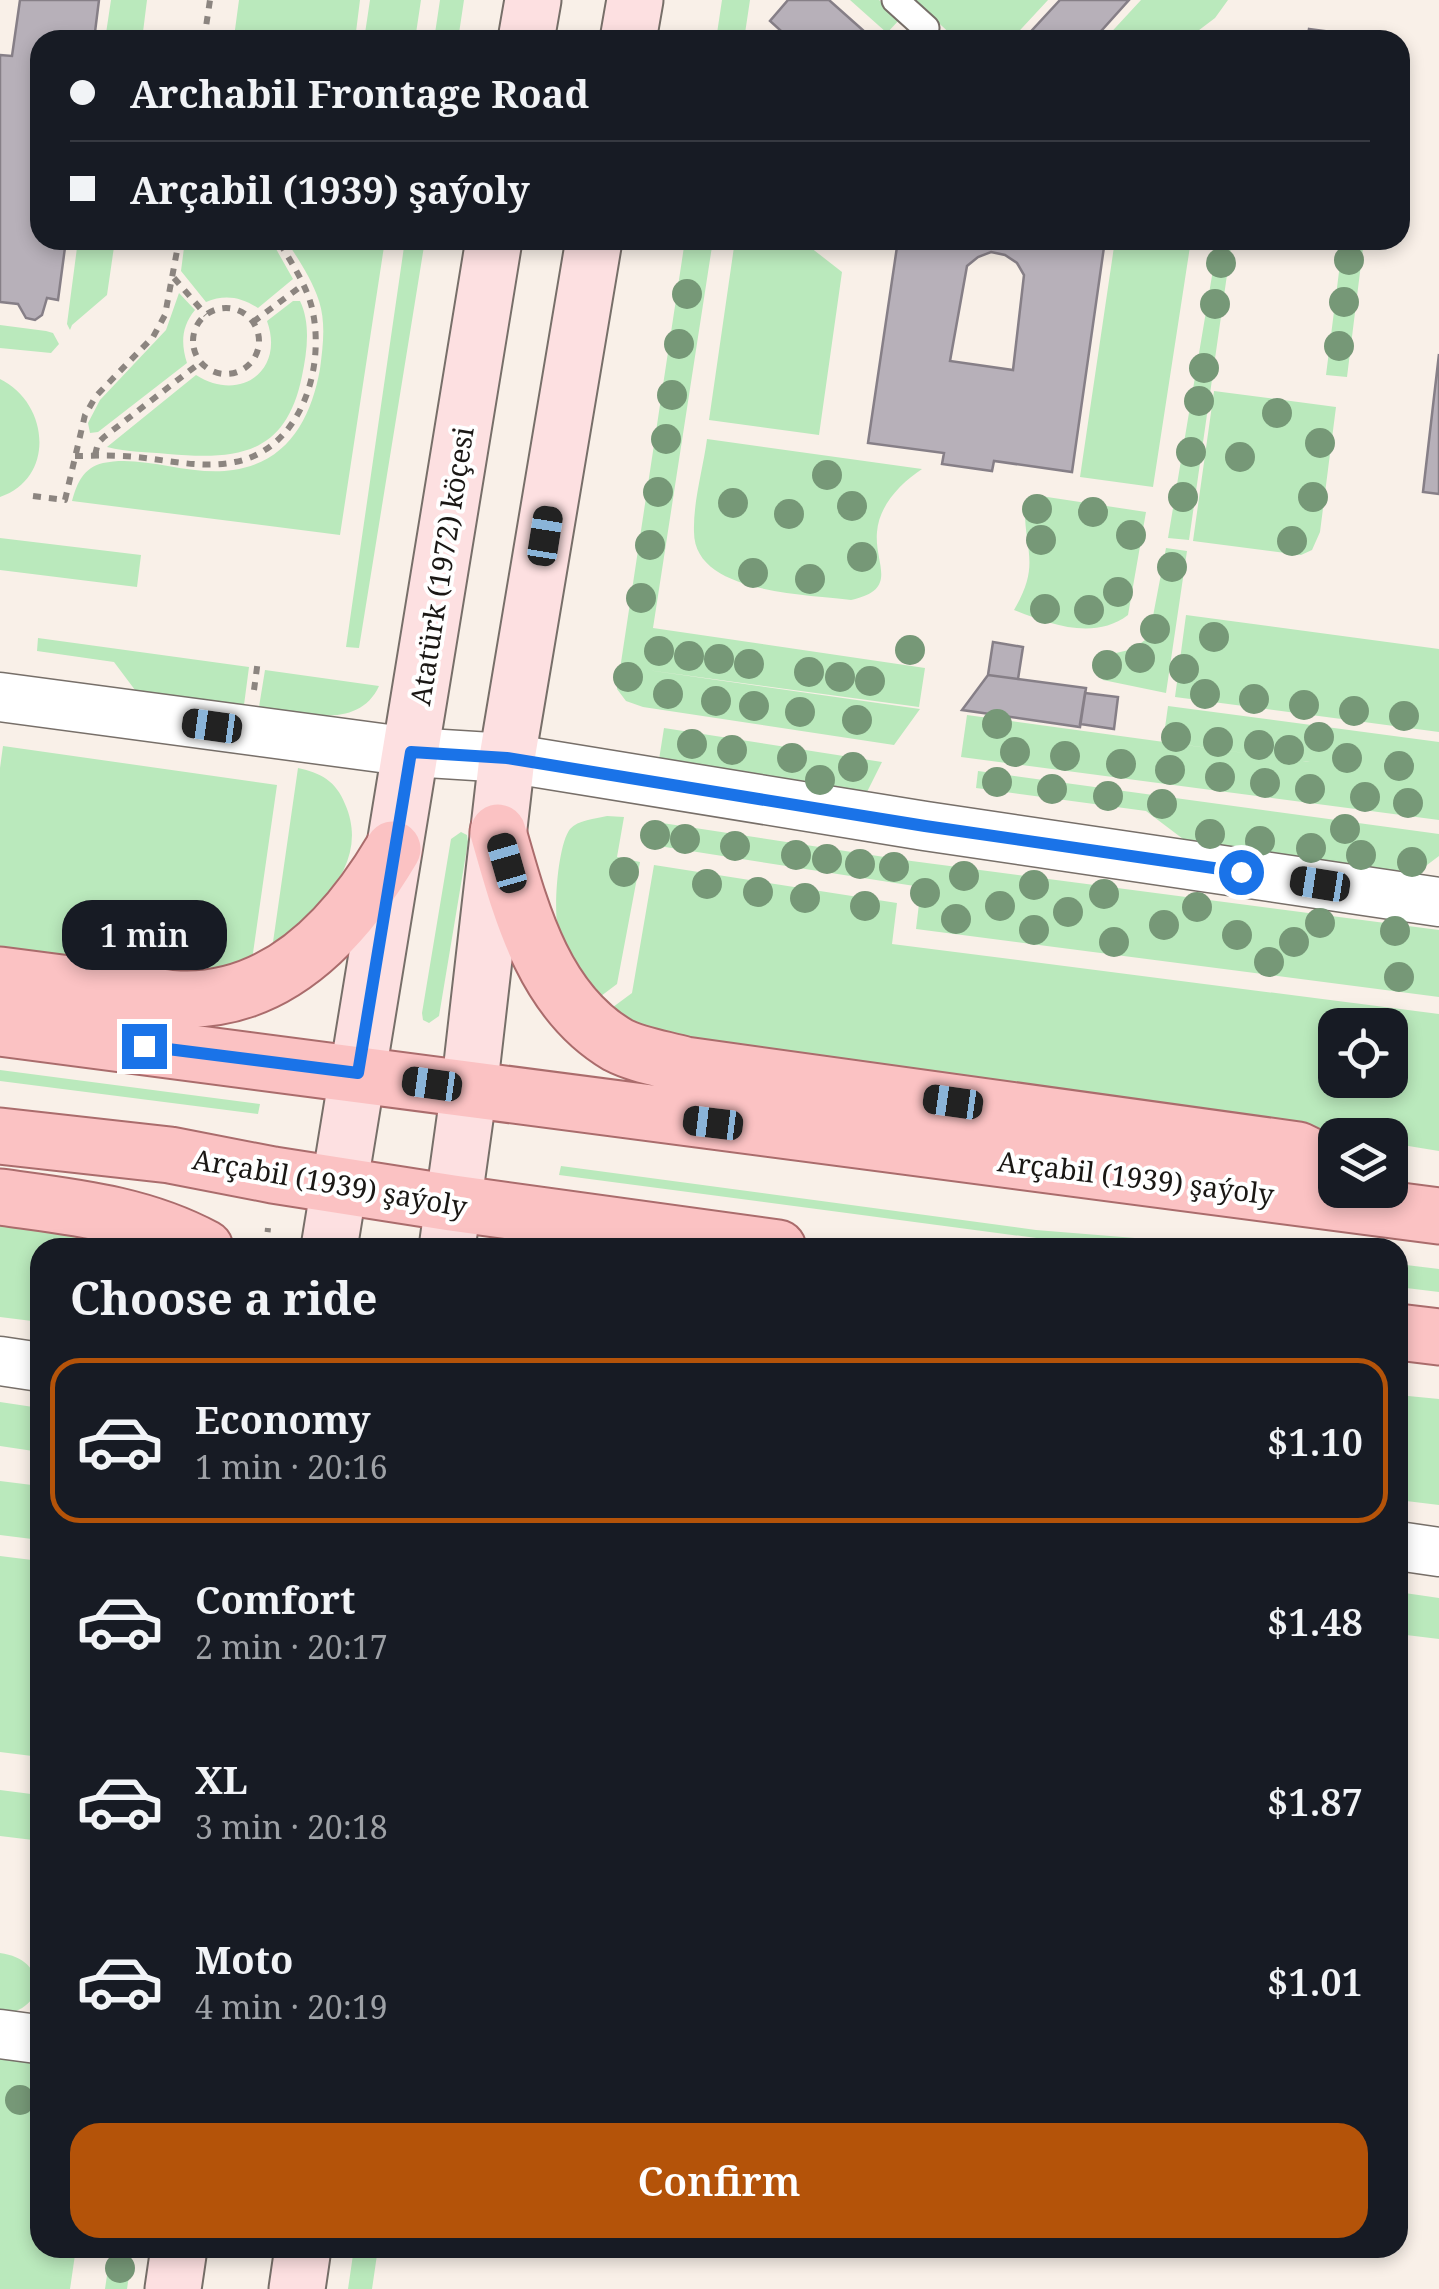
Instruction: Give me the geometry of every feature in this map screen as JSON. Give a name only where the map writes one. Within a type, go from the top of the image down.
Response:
[{"type":"main road","points":[[528,30],[533,0]]},
{"type":"main road","points":[[630,30],[635,0]]},
{"type":"main road","name":"Atatürk (1972) köçesi","points":[[330,1238],[492,250]]},
{"type":"main road","points":[[449,1226],[469,1090],[507,758],[592,250]]},
{"type":"main road","points":[[498,832],[525,925],[547,970],[578,1012],[619,1045],[685,1065],[1298,1150],[1318,1160]]},
{"type":"main road","points":[[0,975],[184,999],[248,988],[286,971],[325,939],[370,887],[393,849]]},
{"type":"main road","name":"Arçabil (1939) şaýoly","points":[[0,1028],[1414,1206]]},
{"type":"main road","name":"Arçabil (1939) şaýoly","points":[[0,1136],[170,1155],[338,1184],[449,1226],[628,1238]]},
{"type":"main road","points":[[0,1197],[118,1214],[184,1238]]},
{"type":"main road","points":[[173,2289],[178,2258]]},
{"type":"main road","points":[[297,2289],[302,2258]]},
{"type":"street","points":[[0,697],[411,752],[507,758],[925,826],[1439,902]]},
{"type":"street","points":[[0,1361],[30,1366]]},
{"type":"street","points":[[1408,1547],[1439,1552]]},
{"type":"lane","points":[[896,0],[926,28]]},
{"type":"path","points":[[206,30],[210,0]]},
{"type":"path","points":[[33,496],[66,500],[82,422],[96,396],[160,327],[170,304],[178,250]]},
{"type":"path","points":[[74,456],[206,465],[232,463],[280,441],[300,411],[314,354],[314,321],[304,284],[284,250]]},
{"type":"path","points":[[174,278],[206,315]]},
{"type":"path","points":[[253,322],[304,284]]},
{"type":"path","points":[[227,308],[253,322],[259,336],[258,348],[246,367],[224,374],[213,372],[201,362],[193,346],[193,334],[206,315],[227,308]]},
{"type":"path","points":[[94,456],[104,437],[201,362]]},
{"type":"path","points":[[267,1238],[268,1228]]},
{"type":"green space","points":[[111,0],[147,0],[143,30],[106,30]]},
{"type":"green space","points":[[239,0],[360,0],[356,30],[235,30]]},
{"type":"green space","points":[[370,0],[421,0],[416,30],[366,30]]},
{"type":"green space","points":[[440,0],[464,0],[460,30],[436,30]]},
{"type":"green space","points":[[722,0],[750,0],[746,30],[718,30]]},
{"type":"green space","points":[[850,0],[879,0],[900,19],[890,30],[884,30]]},
{"type":"green space","points":[[914,0],[1048,0],[1020,30],[946,30]]},
{"type":"green space","points":[[1141,0],[1228,0],[1215,18],[1199,30],[1113,30]]},
{"type":"green space","points":[[77,250],[114,250],[107,295],[70,330],[67,324]]},
{"type":"green space","points":[[184,250],[277,250],[293,279],[258,308],[233,298],[206,302],[181,271]]},
{"type":"green space","points":[[292,250],[383,250],[340,535],[72,501],[82,477],[103,463],[134,461],[201,471],[233,470],[269,458],[282,448],[303,421],[321,360],[321,309]]},
{"type":"green space","points":[[404,250],[423,250],[359,648],[346,647]]},
{"type":"green space","points":[[683,250],[711,250],[653,628],[925,668],[919,707],[647,670],[920,709],[894,745],[643,707],[626,701],[617,689]]},
{"type":"green space","points":[[734,250],[814,250],[842,272],[819,435],[709,420]]},
{"type":"green space","points":[[1114,250],[1189,250],[1153,487],[1080,477]]},
{"type":"green space","points":[[1216,250],[1231,250],[1189,540],[1168,538]]},
{"type":"green space","points":[[1342,250],[1363,250],[1347,377],[1326,375]]},
{"type":"green space","points":[[179,293],[195,310],[184,336],[187,363],[98,432],[90,433],[88,423],[100,400],[166,330]]},
{"type":"green space","points":[[293,301],[300,301],[306,319],[302,376],[295,402],[271,437],[237,453],[216,455],[107,447],[196,375],[228,385],[255,377],[270,354],[267,321]]},
{"type":"green space","points":[[0,325],[53,333],[59,344],[51,353],[0,348]]},
{"type":"green space","points":[[0,379],[28,404],[39,439],[38,457],[31,473],[18,487],[0,497]]},
{"type":"green space","points":[[1214,391],[1336,407],[1320,532],[1312,550],[1301,555],[1193,541]]},
{"type":"green space","points":[[707,439],[922,469],[899,488],[882,513],[877,532],[881,574],[875,589],[851,600],[782,592],[732,579],[712,568],[699,552],[694,532]]},
{"type":"green space","points":[[1034,495],[1146,512],[1128,615],[1115,623],[1086,629],[1056,625],[1014,610],[1029,568],[1025,502]]},
{"type":"green space","points":[[0,538],[141,555],[137,587],[0,570]]},
{"type":"green space","points":[[1166,548],[1187,551],[1166,693],[1103,680],[1094,671],[1099,657],[1133,649],[1149,637]]},
{"type":"green space","points":[[1186,615],[1439,649],[1439,732],[1175,697]]},
{"type":"green space","points":[[38,638],[249,667],[244,705],[135,690],[114,662],[37,651]]},
{"type":"green space","points":[[265,670],[379,686],[369,700],[342,714],[291,712],[259,707]]},
{"type":"green space","points":[[1168,706],[1439,742],[1439,820],[961,757],[967,715],[1163,742]]},
{"type":"green space","points":[[664,728],[882,762],[864,798],[658,766]]},
{"type":"green space","points":[[3,746],[277,785],[251,967],[213,977],[0,956]]},
{"type":"green space","points":[[298,768],[321,776],[337,789],[351,827],[351,849],[333,888],[271,956]]},
{"type":"green space","points":[[978,771],[1439,834],[1439,856],[1411,877],[1195,848],[1146,811],[976,788]]},
{"type":"green space","points":[[607,816],[624,817],[617,857],[640,862],[617,984],[597,999],[560,938],[557,883],[570,829]]},
{"type":"green space","points":[[649,821],[904,860],[1439,930],[1439,997],[916,929],[921,887],[646,844]]},
{"type":"green space","points":[[461,832],[467,835],[468,842],[439,1016],[429,1023],[423,1020],[422,1013],[451,839]]},
{"type":"green space","points":[[654,865],[897,903],[892,944],[1392,1008],[1318,1008],[1318,1098],[1408,1098],[1408,1010],[1439,1014],[1439,1151],[1408,1146],[1408,1118],[1318,1118],[1318,1132],[676,1046],[609,1010],[632,993]]},
{"type":"green space","points":[[0,1070],[260,1104],[258,1114],[0,1081]]},
{"type":"green space","points":[[561,1166],[1036,1230],[1135,1238],[1036,1238],[559,1175]]},
{"type":"green space","points":[[0,1217],[113,1238],[30,1238],[30,1321],[0,1317]]},
{"type":"green space","points":[[1408,1265],[1439,1269],[1439,1292],[1408,1288]]},
{"type":"green space","points":[[1408,1396],[1439,1399],[1439,1505],[1408,1501]]},
{"type":"green space","points":[[0,1402],[30,1406],[30,1450],[0,1446]]},
{"type":"green space","points":[[0,1481],[30,1485],[30,1539],[0,1535]]},
{"type":"green space","points":[[0,1556],[30,1560],[30,1756],[0,1752]]},
{"type":"green space","points":[[1408,1593],[1439,1598],[1439,1639],[1408,1635]]},
{"type":"green space","points":[[0,1790],[30,1794],[30,1840],[0,1836]]},
{"type":"green space","points":[[0,1953],[16,1957],[30,1969],[30,2000],[16,2011],[0,2015]]},
{"type":"green space","points":[[0,2054],[30,2057],[30,2258],[75,2258],[70,2289],[0,2289]]},
{"type":"green space","points":[[110,2258],[132,2258],[127,2289],[105,2289]]},
{"type":"green space","points":[[353,2258],[377,2258],[372,2289],[348,2289]]},
{"type":"building","points":[[20,0],[99,0],[95,30],[30,30],[30,250],[65,250],[58,300],[47,298],[42,315],[35,320],[26,318],[18,304],[0,302],[0,55],[12,56]]},
{"type":"building","points":[[788,0],[829,0],[863,30],[780,30],[770,21]]},
{"type":"building","points":[[1060,0],[1129,0],[1102,30],[1032,30]]},
{"type":"building","points":[[897,250],[1104,250],[1072,472],[994,461],[992,471],[942,464],[944,453],[868,443]],"holes":[[[991,252],[1017,263],[1024,275],[1013,370],[950,361],[967,266]]]},
{"type":"building","points":[[1439,354],[1439,494],[1423,492]]},
{"type":"building","points":[[993,642],[1023,647],[1018,679],[988,675]]},
{"type":"building","points":[[988,675],[1086,688],[1080,727],[962,710]]},
{"type":"building","points":[[1085,693],[1118,697],[1114,729],[1080,724]]},
{"type":"route","points":[[144,1046],[358,1073],[411,752],[507,758],[925,826],[1241,872]]}]
